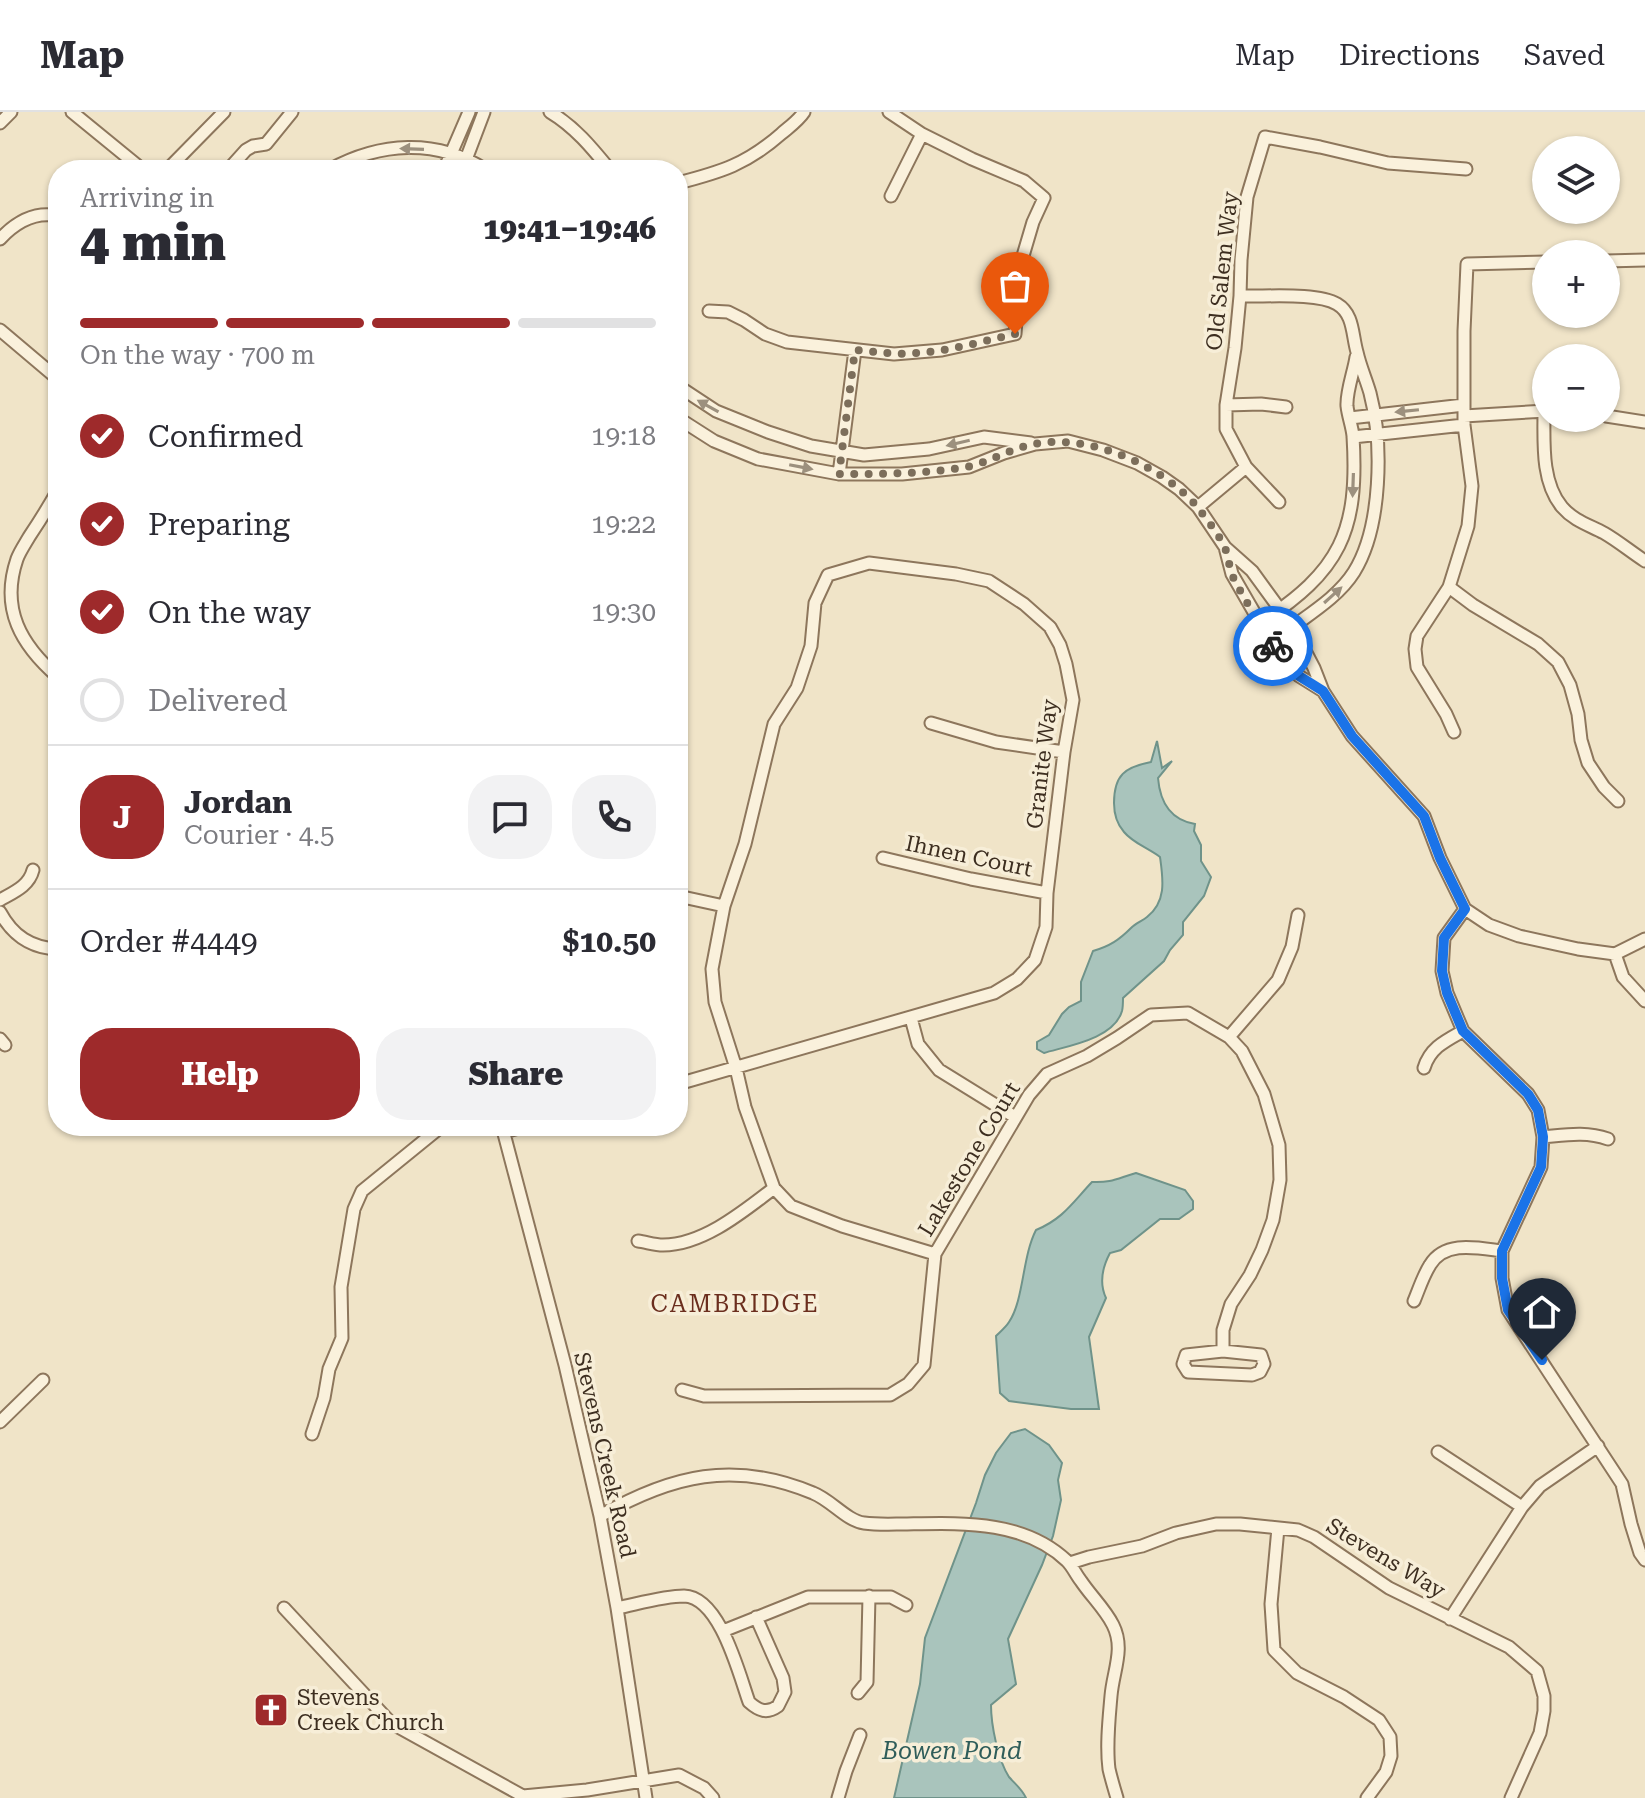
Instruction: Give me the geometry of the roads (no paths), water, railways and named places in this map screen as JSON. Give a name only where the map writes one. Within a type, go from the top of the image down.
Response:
[{"type":"street","points":[[0,123],[11,112]]},
{"type":"street","points":[[72,112],[85,116],[132,160]]},
{"type":"street","points":[[177,160],[224,112]]},
{"type":"street","points":[[237,160],[253,146],[266,144],[292,112]]},
{"type":"street","points":[[448,160],[469,112]]},
{"type":"street","points":[[550,112],[571,126],[602,160]]},
{"type":"street","points":[[688,180],[725,170],[748,159],[804,112]]},
{"type":"street","points":[[709,311],[728,312],[765,334],[787,342],[894,354],[942,350],[1015,334],[1020,266],[1044,198],[1024,181],[922,134],[889,112]]},
{"type":"street","points":[[467,158],[482,113]]},
{"type":"street","points":[[891,196],[922,134]]},
{"type":"street","name":"Old Salem Way","points":[[1279,502],[1246,467],[1226,429],[1247,197],[1265,137],[1388,163],[1466,169]]},
{"type":"street","points":[[348,160],[372,151],[413,147],[451,153],[470,160]]},
{"type":"street","points":[[0,239],[25,219],[48,214]]},
{"type":"street","points":[[1620,261],[1645,260]]},
{"type":"street","points":[[1454,732],[1417,667],[1415,649],[1417,636],[1449,587],[1468,526],[1472,486],[1464,415],[1467,264],[1532,262]]},
{"type":"street","points":[[1240,296],[1320,298],[1337,304],[1348,313],[1378,433],[1376,492],[1367,547],[1354,573],[1338,591],[1272,643]]},
{"type":"street","points":[[0,330],[48,371]]},
{"type":"street","points":[[839,474],[855,350]]},
{"type":"street","points":[[1260,623],[1313,583],[1341,544],[1352,504],[1353,437],[1347,404],[1357,352]]},
{"type":"street","points":[[688,393],[738,420],[811,446],[864,455],[929,449],[984,437],[1035,444]]},
{"type":"street","points":[[1226,405],[1286,407]]},
{"type":"street","points":[[1350,418],[1532,412]]},
{"type":"street","points":[[1353,437],[1464,415]]},
{"type":"street","points":[[1620,418],[1645,422]]},
{"type":"street","points":[[688,424],[714,441],[758,459],[839,474],[902,474],[969,467],[1035,444],[1068,441],[1137,463],[1179,489],[1198,507],[1225,547],[1252,571],[1292,626],[1323,691],[1352,736],[1424,816],[1465,909],[1489,925],[1519,936],[1578,949],[1615,954],[1645,939]]},
{"type":"street","points":[[1544,432],[1548,475],[1562,507],[1580,523],[1603,533],[1645,561]]},
{"type":"street","points":[[1198,507],[1246,467]]},
{"type":"street","points":[[48,507],[17,558],[9,601],[21,638],[48,669]]},
{"type":"street","points":[[1225,547],[1232,574],[1277,652],[1299,676],[1323,691]]},
{"type":"street","name":"Granite Way","points":[[688,1081],[736,1068],[911,1018],[994,993],[1017,979],[1035,960],[1046,927],[1047,893],[1073,700],[1066,664],[1050,627],[1024,604],[989,581],[869,563],[828,575],[815,603],[811,646],[797,688],[774,724],[745,844],[724,906],[712,969],[715,1002],[736,1068]]},
{"type":"street","points":[[1449,587],[1538,644],[1558,662],[1570,685],[1588,763],[1618,801]]},
{"type":"street","points":[[931,723],[996,742],[1064,752]]},
{"type":"street","name":"Ihnen Court","points":[[883,858],[1047,893]]},
{"type":"street","points":[[0,900],[21,888],[31,878],[33,870]]},
{"type":"street","points":[[688,898],[724,906]]},
{"type":"street","points":[[1465,909],[1444,938],[1442,971],[1447,993],[1463,1031],[1528,1094],[1538,1110],[1543,1137],[1541,1167],[1502,1251],[1502,1278],[1508,1310],[1622,1484],[1631,1524],[1645,1560]]},
{"type":"street","points":[[0,912],[8,926],[26,942],[48,948]]},
{"type":"street","points":[[1229,1037],[1278,980],[1292,947],[1298,915]]},
{"type":"street","points":[[1615,954],[1623,977],[1645,1001]]},
{"type":"street","name":"Lakestone Court","points":[[682,1390],[704,1396],[890,1395],[908,1384],[924,1365],[935,1254],[1029,1095],[1047,1074],[1087,1056],[1151,1015],[1188,1013],[1229,1037],[1242,1051],[1264,1094],[1279,1145],[1280,1180],[1273,1220],[1250,1275],[1231,1304],[1223,1330],[1223,1351]]},
{"type":"street","points":[[911,1018],[918,1044],[939,1070],[1015,1117]]},
{"type":"street","points":[[1424,1068],[1427,1057],[1436,1047],[1463,1031]]},
{"type":"street","points":[[736,1068],[745,1107],[774,1188],[791,1206],[842,1226],[935,1254]]},
{"type":"street","points":[[1543,1137],[1595,1134],[1608,1139]]},
{"type":"street","points":[[312,1434],[324,1398],[329,1369],[342,1338],[341,1287],[354,1209],[362,1191],[430,1136]]},
{"type":"street","name":"Stevens Creek Road","points":[[505,1136],[565,1365],[600,1516],[646,1798]]},
{"type":"street","points":[[638,1241],[663,1245],[687,1241],[732,1220],[774,1188]]},
{"type":"street","points":[[1414,1301],[1431,1262],[1440,1255],[1454,1248],[1502,1251]]},
{"type":"street","points":[[1223,1351],[1261,1355],[1264,1364],[1260,1372],[1252,1375],[1188,1372],[1183,1364],[1186,1355],[1223,1351]]},
{"type":"street","points":[[0,1422],[43,1380]]},
{"type":"street","points":[[1450,1619],[1522,1507],[1540,1486],[1598,1446]]},
{"type":"street","points":[[1438,1452],[1522,1507]]},
{"type":"street","points":[[600,1516],[631,1498],[671,1484],[705,1476],[739,1474],[791,1484],[824,1498],[860,1523],[963,1523],[1006,1529],[1042,1543],[1070,1563],[1112,1623],[1118,1637],[1109,1736],[1109,1768],[1117,1798]]},
{"type":"street","name":"Stevens Way","points":[[1070,1563],[1216,1524],[1298,1530],[1314,1537],[1389,1588],[1509,1647],[1537,1671],[1542,1682],[1544,1711],[1540,1733],[1511,1798]]},
{"type":"street","points":[[1278,1528],[1271,1604],[1274,1650],[1297,1673],[1344,1697],[1379,1720],[1390,1737],[1391,1756],[1386,1772],[1367,1798]]},
{"type":"street","points":[[617,1608],[682,1596],[694,1597],[710,1609],[723,1631],[749,1702],[764,1711],[775,1709],[785,1692],[783,1678],[756,1617]]},
{"type":"street","points":[[858,1693],[867,1682],[869,1596]]},
{"type":"street","points":[[723,1631],[808,1597],[891,1597],[906,1605]]},
{"type":"street","points":[[284,1608],[391,1723],[523,1796],[587,1790],[679,1775],[704,1788],[713,1798]]},
{"type":"street","points":[[838,1798],[860,1735]]},
{"type":"water","points":[[1157,741],[1162,768],[1172,761],[1158,778],[1161,795],[1173,814],[1195,824],[1194,831],[1201,845],[1201,861],[1211,877],[1204,896],[1183,922],[1183,935],[1164,961],[1123,998],[1117,1021],[1089,1040],[1044,1053],[1037,1049],[1037,1042],[1049,1035],[1069,1007],[1081,1001],[1081,982],[1093,951],[1114,942],[1147,917],[1161,897],[1160,857],[1124,832],[1116,818],[1114,803],[1119,779],[1128,770],[1151,762]]},
{"type":"water","points":[[1136,1173],[1185,1190],[1193,1201],[1193,1209],[1179,1219],[1160,1219],[1121,1250],[1110,1253],[1107,1259],[1102,1281],[1106,1298],[1089,1337],[1099,1409],[1071,1409],[1009,1401],[1000,1393],[996,1336],[1014,1313],[1036,1230],[1061,1215],[1092,1182],[1110,1181]]},
{"type":"water","name":"Bowen Pond","points":[[1025,1429],[1049,1445],[1062,1463],[1058,1480],[1061,1500],[1053,1536],[1008,1639],[1016,1684],[991,1705],[1002,1761],[1009,1777],[1026,1798],[894,1798],[920,1684],[925,1638],[985,1475],[1011,1433]]},
{"type":"place","name":"Stevens Creek Church","points":[[271,1710]]},
{"type":"district","name":"CAMBRIDGE","points":[[735,1304]]}]
